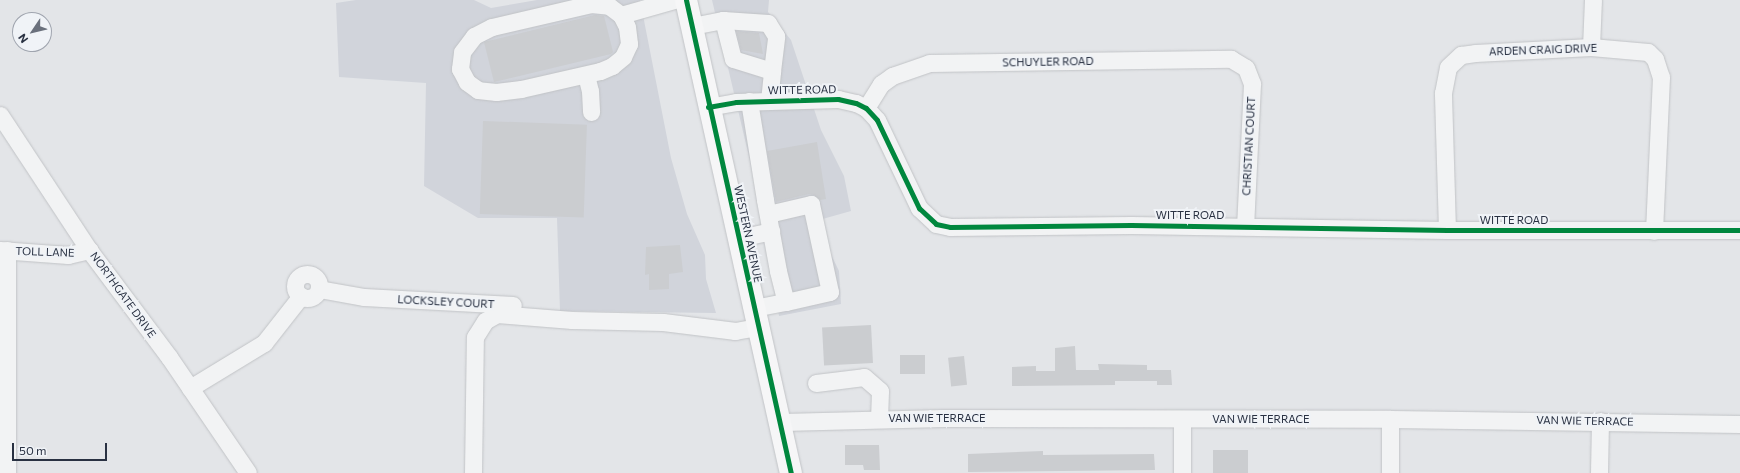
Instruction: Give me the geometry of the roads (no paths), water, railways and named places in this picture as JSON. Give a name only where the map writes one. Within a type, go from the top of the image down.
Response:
[{"type":"main road","name":"WESTERN AVENUE","points":[[686,0],[708,107],[756,317],[782,422],[791,473]]},
{"type":"street","points":[[621,15],[674,0]]},
{"type":"street","points":[[1591,47],[1593,0]]},
{"type":"street","points":[[591,4],[609,6],[621,15],[627,27],[629,44],[623,57],[612,66],[586,75],[521,89],[478,90],[467,82],[460,69],[462,52],[474,36],[492,27],[591,4]]},
{"type":"street","points":[[723,20],[733,59],[772,71]]},
{"type":"street","points":[[692,26],[723,20],[768,23],[776,36],[769,101]]},
{"type":"street","name":"ARDEN CRAIG DRIVE","points":[[1447,230],[1443,93],[1448,66],[1462,55],[1475,53],[1591,47],[1648,52],[1655,59],[1661,77],[1654,231]]},
{"type":"street","name":"SCHUYLER ROAD","points":[[866,108],[880,84],[892,76],[929,63],[1231,59],[1246,68]]},
{"type":"street","name":"CHRISTIAN COURT","points":[[1245,226],[1252,84],[1246,68]]},
{"type":"street","points":[[586,75],[590,91],[591,112]]},
{"type":"street","name":"WITTE ROAD","points":[[708,107],[749,101],[838,99],[849,100],[866,108],[884,133],[913,197],[928,217],[936,224],[950,227],[1245,226],[1447,230],[1740,230]]},
{"type":"street","points":[[749,101],[771,231],[786,302]]},
{"type":"street","name":"NORTHGATE DRIVE","points":[[0,115],[89,250],[190,388],[248,473]]},
{"type":"street","points":[[473,473],[475,337],[485,321],[496,314],[572,320],[663,322],[735,331],[756,317],[786,302],[830,292],[811,204],[768,214]]},
{"type":"street","points":[[739,238],[771,231]]},
{"type":"street","points":[[4,250],[7,473]]},
{"type":"street","name":"TOLL LANE","points":[[4,250],[68,255],[89,250]]},
{"type":"street","name":"LOCKSLEY COURT","points":[[190,388],[264,343],[301,296],[312,297],[319,289],[364,297],[550,310],[561,312],[572,320]]},
{"type":"street","points":[[816,382],[864,377],[880,391],[879,418]]},
{"type":"street","name":"VAN WIE TERRACE","points":[[782,422],[879,418],[1390,419],[1740,424]]},
{"type":"street","points":[[1182,419],[1182,473]]},
{"type":"street","points":[[1390,419],[1390,473]]},
{"type":"street","points":[[1599,473],[1600,421]]}]
